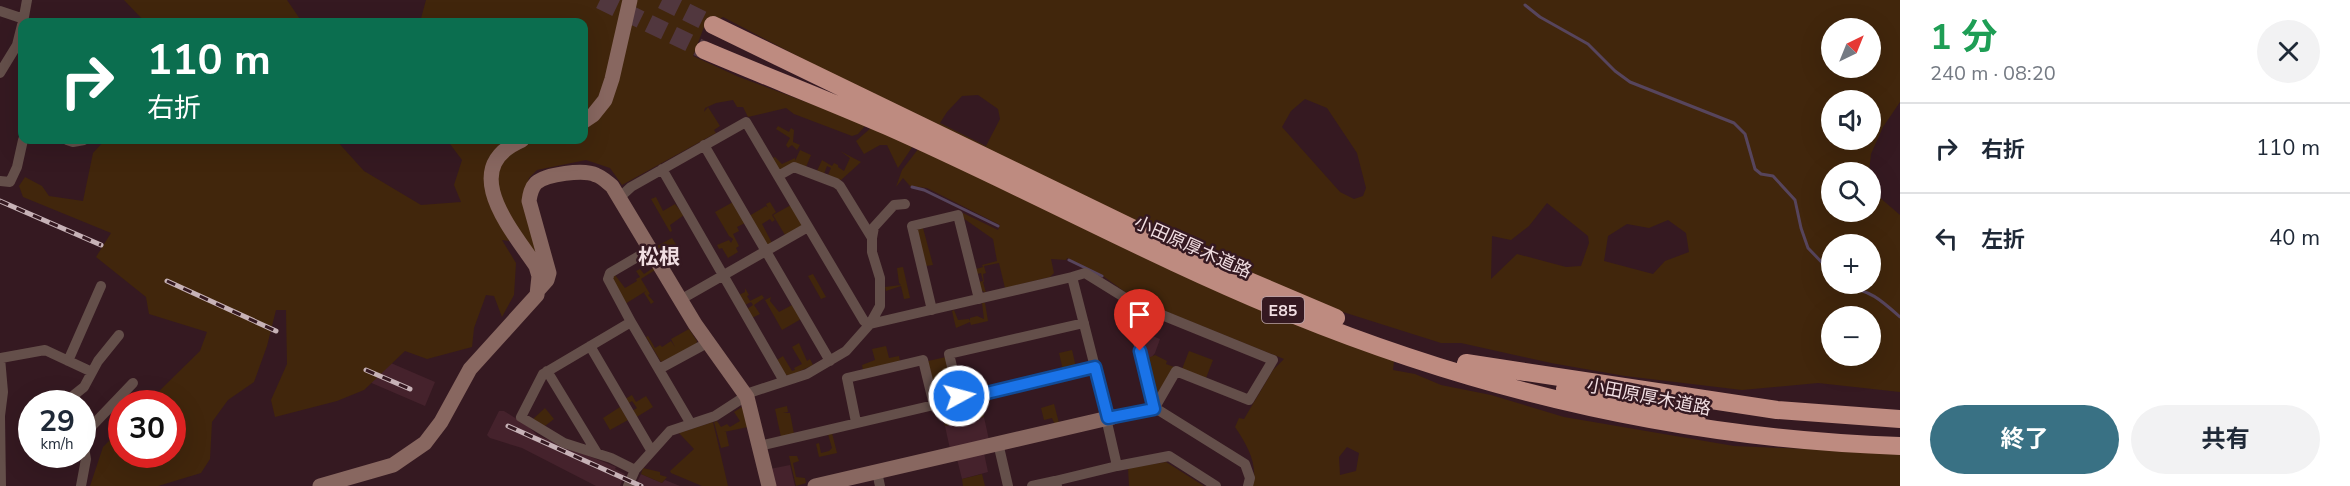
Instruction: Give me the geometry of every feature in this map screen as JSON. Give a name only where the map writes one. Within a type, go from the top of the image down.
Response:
[{"type":"highway","name":"小田原厚木道路","points":[[713,25],[1192,257],[1341,320],[1466,363],[1573,391],[1724,421],[1900,435]]},
{"type":"highway","name":"小田原厚木道路","points":[[704,50],[888,127],[1184,267],[1294,315],[1418,359],[1490,382],[1587,407],[1670,424],[1746,435],[1900,446]]},
{"type":"highway","points":[[1466,363],[1777,410],[1900,419]]},
{"type":"street","points":[[24,18],[27,0]]},
{"type":"street","points":[[588,118],[605,100],[630,0]]},
{"type":"street","points":[[0,11],[18,20]]},
{"type":"street","points":[[1,70],[18,41]]},
{"type":"street","points":[[619,198],[631,187],[746,122],[864,321],[870,324],[1085,273],[1135,304],[1273,360],[1249,400],[1176,371],[1154,409]]},
{"type":"street","points":[[0,180],[10,182],[17,167],[22,144]]},
{"type":"street","points":[[320,486],[393,465],[420,447],[438,427],[470,369],[537,295],[539,276],[536,266],[497,205],[490,184],[491,172],[502,153],[516,144]]},
{"type":"street","points":[[704,145],[830,361]]},
{"type":"street","points":[[778,176],[795,167],[836,183],[872,238]]},
{"type":"street","points":[[662,169],[784,381]]},
{"type":"street","points":[[538,289],[547,280],[549,273],[529,201],[533,186],[551,177],[591,173],[606,181],[651,249],[707,342],[747,397],[768,486]]},
{"type":"street","points":[[628,486],[634,470],[668,432],[715,416],[752,392],[807,374],[846,351],[870,324],[880,306],[880,278],[872,252],[874,227],[894,205],[905,204]]},
{"type":"street","points":[[932,310],[912,226],[958,215],[979,299]]},
{"type":"street","points":[[680,300],[808,227]]},
{"type":"street","points":[[651,249],[610,273],[608,279],[691,424]]},
{"type":"street","points":[[1072,277],[1109,418],[1117,466]]},
{"type":"street","points":[[68,361],[101,286]]},
{"type":"street","points":[[1135,304],[1131,312],[1154,409]]},
{"type":"street","points":[[631,322],[543,374],[522,417],[564,442],[597,453],[634,470]]},
{"type":"street","points":[[1084,323],[949,354],[959,396],[966,398],[1095,367]]},
{"type":"street","points":[[80,390],[120,334]]},
{"type":"street","points":[[660,369],[707,342]]},
{"type":"street","points":[[590,346],[651,450]]},
{"type":"street","points":[[1,486],[0,416],[3,392],[0,358],[45,350],[92,372]]},
{"type":"street","points":[[759,446],[934,405],[923,360],[847,378],[856,423]]},
{"type":"street","points":[[547,371],[597,453]]},
{"type":"street","points":[[96,422],[132,383]]},
{"type":"street","points":[[816,486],[878,479],[998,443],[1154,409],[1245,464],[1250,478],[1248,486]]},
{"type":"street","points":[[998,443],[1008,486]]},
{"type":"street","points":[[1032,486],[1056,483],[1117,466],[1169,456],[1216,486]]},
{"type":"street","points":[[81,486],[84,468]]},
{"type":"shaded area","points":[[124,0],[287,0],[299,18],[141,18]]},
{"type":"shaded area","points":[[426,0],[1900,0],[1900,102],[1881,132],[1881,90],[1821,90],[1821,150],[1873,150],[1870,162],[1821,162],[1821,222],[1881,222],[1881,199],[1900,215],[1900,392],[1818,383],[1742,390],[1625,376],[1551,363],[1461,343],[1441,343],[1324,306],[1242,271],[937,129],[723,17],[704,27],[693,56],[739,77],[860,122],[865,126],[858,134],[852,136],[794,114],[786,108],[748,117],[743,107],[737,107],[733,100],[716,103],[705,108],[704,112],[708,107],[720,126],[714,130],[716,133],[622,185],[610,168],[586,160],[537,170],[529,178],[523,200],[543,262],[527,243],[502,240],[516,263],[514,295],[502,317],[494,296],[486,295],[474,328],[472,347],[427,359],[405,351],[364,390],[337,401],[275,417],[271,400],[287,364],[286,310],[276,310],[267,346],[254,382],[228,400],[212,422],[210,459],[201,473],[158,486],[90,486],[103,447],[108,442],[108,468],[186,468],[186,390],[160,390],[200,351],[207,332],[149,314],[146,297],[96,257],[111,233],[23,197],[19,186],[25,177],[42,186],[49,196],[83,201],[93,153],[101,144],[340,144],[364,171],[421,205],[461,202],[454,185],[462,160],[450,144],[588,144],[588,18],[421,18]],"holes":[[[978,95],[998,109],[1000,119],[986,146],[940,123],[962,96]],[[1305,99],[1327,108],[1357,153],[1366,188],[1363,196],[1354,199],[1340,192],[1282,127],[1291,111]],[[1547,203],[1588,236],[1589,243],[1581,266],[1566,267],[1517,254],[1491,279],[1492,236],[1511,240],[1529,226]],[[1668,220],[1686,233],[1689,252],[1665,261],[1653,274],[1604,261],[1608,236],[1627,224],[1649,228]]]},
{"type":"shaded area","points":[[778,126],[789,132],[791,128],[794,130],[793,142],[800,145],[797,150],[792,145],[788,148],[786,145],[790,138],[776,129]]},
{"type":"shaded area","points":[[872,127],[913,146],[898,168],[887,145],[880,145],[864,154],[856,141]]},
{"type":"shaded area","points":[[919,148],[1394,361],[1393,370],[1415,374],[1441,385],[1491,395],[1564,417],[1734,446],[1900,453],[1900,486],[1253,486],[1253,462],[1235,427],[1239,418],[1244,419],[1273,370],[1284,359],[1135,299],[1103,276],[1067,258],[1066,260],[1051,259],[1054,273],[1050,277],[1005,288],[999,263],[984,266],[986,273],[983,274],[984,282],[983,282],[986,293],[981,290],[979,282],[983,281],[981,273],[977,274],[976,269],[997,261],[993,239],[963,218],[963,213],[998,230],[1000,225],[927,188],[910,186],[903,178],[896,187],[902,170]],"holes":[[[1347,447],[1359,453],[1356,471],[1340,475],[1339,457]]]},
{"type":"shaded area","points":[[800,150],[811,155],[806,167],[778,169],[772,158],[775,157],[782,164],[795,158],[795,161]]},
{"type":"shaded area","points":[[840,151],[861,162],[841,180],[828,175],[831,168],[827,166],[824,174],[817,171],[822,160],[832,166],[834,163],[838,165],[844,171],[850,158]]},
{"type":"shaded area","points":[[656,197],[663,211],[675,204],[684,215],[670,225],[672,231],[670,232],[651,199]]},
{"type":"shaded area","points":[[733,202],[745,223],[737,227],[739,231],[733,234],[739,246],[736,248],[738,252],[728,258],[722,248],[719,249],[717,245],[729,240],[731,243],[733,239],[715,212]]},
{"type":"shaded area","points":[[770,202],[776,212],[772,215],[775,220],[772,222],[770,219],[762,224],[772,243],[769,245],[765,244],[749,216],[766,206],[768,208],[766,204]]},
{"type":"shaded area","points":[[791,205],[801,227],[785,235],[773,215]]},
{"type":"shaded area","points":[[919,228],[923,228],[933,265],[926,266],[917,232]]},
{"type":"shaded area","points":[[672,238],[679,249],[662,259],[657,246]]},
{"type":"shaded area","points":[[903,267],[910,298],[904,299],[901,286],[886,291],[885,287],[901,285],[897,268]]},
{"type":"shaded area","points":[[653,268],[655,270],[641,279],[654,302],[651,304],[644,293],[646,291],[625,304],[612,277],[615,275],[625,288],[640,277],[636,271],[640,269],[644,274]]},
{"type":"shaded area","points":[[813,274],[826,297],[821,299],[808,276]]},
{"type":"shaded area","points":[[745,288],[750,301],[762,295],[764,298],[754,305],[760,314],[752,318],[747,309],[753,305],[751,302],[745,305],[739,295],[745,292]]},
{"type":"shaded area","points":[[771,297],[770,301],[779,312],[792,305],[801,319],[782,330],[765,300]]},
{"type":"shaded area","points":[[982,303],[985,303],[988,321],[971,325],[970,322],[956,328],[952,311],[954,310],[958,320],[969,319],[970,321],[970,318],[977,316],[984,319]]},
{"type":"shaded area","points":[[689,329],[697,341],[696,345],[669,361],[667,359],[661,362],[646,337],[648,336],[655,348],[660,345],[662,347],[671,341],[675,347],[671,339]]},
{"type":"shaded area","points":[[1138,330],[1160,339],[1151,358],[1144,358]]},
{"type":"shaded area","points":[[799,343],[807,361],[810,359],[813,365],[790,376],[784,374],[777,360],[783,356],[792,371],[795,370],[794,368],[802,364],[792,347]]},
{"type":"shaded area","points":[[886,346],[889,358],[899,356],[900,362],[863,370],[862,365],[875,360],[872,349]]},
{"type":"shaded area","points":[[1072,350],[1076,367],[1063,370],[1059,353]]},
{"type":"shaded area","points":[[363,351],[435,382],[425,406],[353,375]]},
{"type":"shaded area","points":[[1189,351],[1213,360],[1206,378],[1182,369]]},
{"type":"shaded area","points":[[1155,355],[1174,367],[1155,400],[1146,359]]},
{"type":"shaded area","points":[[946,357],[955,398],[937,402],[928,361]]},
{"type":"shaded area","points":[[632,395],[636,402],[646,396],[653,407],[635,418],[632,411],[637,408],[632,401],[629,403],[625,399]]},
{"type":"shaded area","points":[[979,398],[984,417],[945,426],[941,407]]},
{"type":"shaded area","points":[[1054,404],[1059,423],[1055,425],[1052,418],[1044,420],[1041,408]]},
{"type":"shaded area","points":[[787,406],[788,412],[783,413],[790,413],[794,434],[781,437],[775,409]]},
{"type":"shaded area","points":[[620,407],[628,420],[610,430],[603,418]]},
{"type":"shaded area","points":[[742,407],[748,427],[724,432],[726,432],[729,446],[721,448],[714,422],[717,421],[721,427],[727,424],[730,427],[740,421],[734,412]]},
{"type":"shaded area","points":[[545,408],[554,419],[545,426],[533,419]]},
{"type":"shaded area","points":[[499,411],[504,411],[528,426],[537,435],[616,467],[615,469],[625,474],[620,486],[596,486],[522,448],[490,438],[487,435]]},
{"type":"shaded area","points":[[984,417],[989,440],[950,449],[945,426]]},
{"type":"shaded area","points":[[713,422],[728,486],[702,486],[671,473],[670,471],[694,449],[679,433]]},
{"type":"shaded area","points":[[832,433],[837,453],[819,457],[816,444],[819,443],[821,453],[829,451],[832,448],[828,434]]},
{"type":"shaded area","points":[[984,453],[988,472],[962,479],[957,459]]},
{"type":"shaded area","points":[[789,456],[797,456],[799,461],[793,463],[796,477],[805,478],[806,483],[796,486]]},
{"type":"shaded area","points":[[1166,462],[1204,486],[1129,486],[1128,468]]},
{"type":"shaded area","points":[[790,465],[795,486],[774,486],[770,469]]},
{"type":"shaded area","points":[[643,468],[660,472],[660,475],[667,477],[662,483],[641,474]]},
{"type":"shaded area","points":[[641,474],[662,483],[665,480],[680,486],[635,486]]},
{"type":"shaded area","points":[[982,474],[985,486],[963,486],[962,479]]},
{"type":"waterway","points":[[1525,5],[1540,17],[1588,44],[1615,71],[1630,82],[1734,123],[1745,134],[1755,169],[1761,174],[1773,176],[1795,200],[1808,248],[1821,262]]},
{"type":"waterway","points":[[912,187],[924,190],[998,226]]},
{"type":"waterway","points":[[1069,260],[1102,276]]},
{"type":"waterway","points":[[1870,294],[1900,317]]},
{"type":"tunnel","points":[[600,0],[704,50]]},
{"type":"tunnel","points":[[662,0],[713,25]]},
{"type":"railway","points":[[0,201],[101,245]]},
{"type":"railway","points":[[167,281],[276,331]]},
{"type":"railway","points":[[366,370],[410,389]]},
{"type":"railway","points":[[508,426],[641,486]]},
{"type":"district","name":"松根","points":[[659,257]]},
{"type":"route","points":[[959,396],[966,398],[1095,367],[1108,418],[1154,409],[1140,351]]}]
